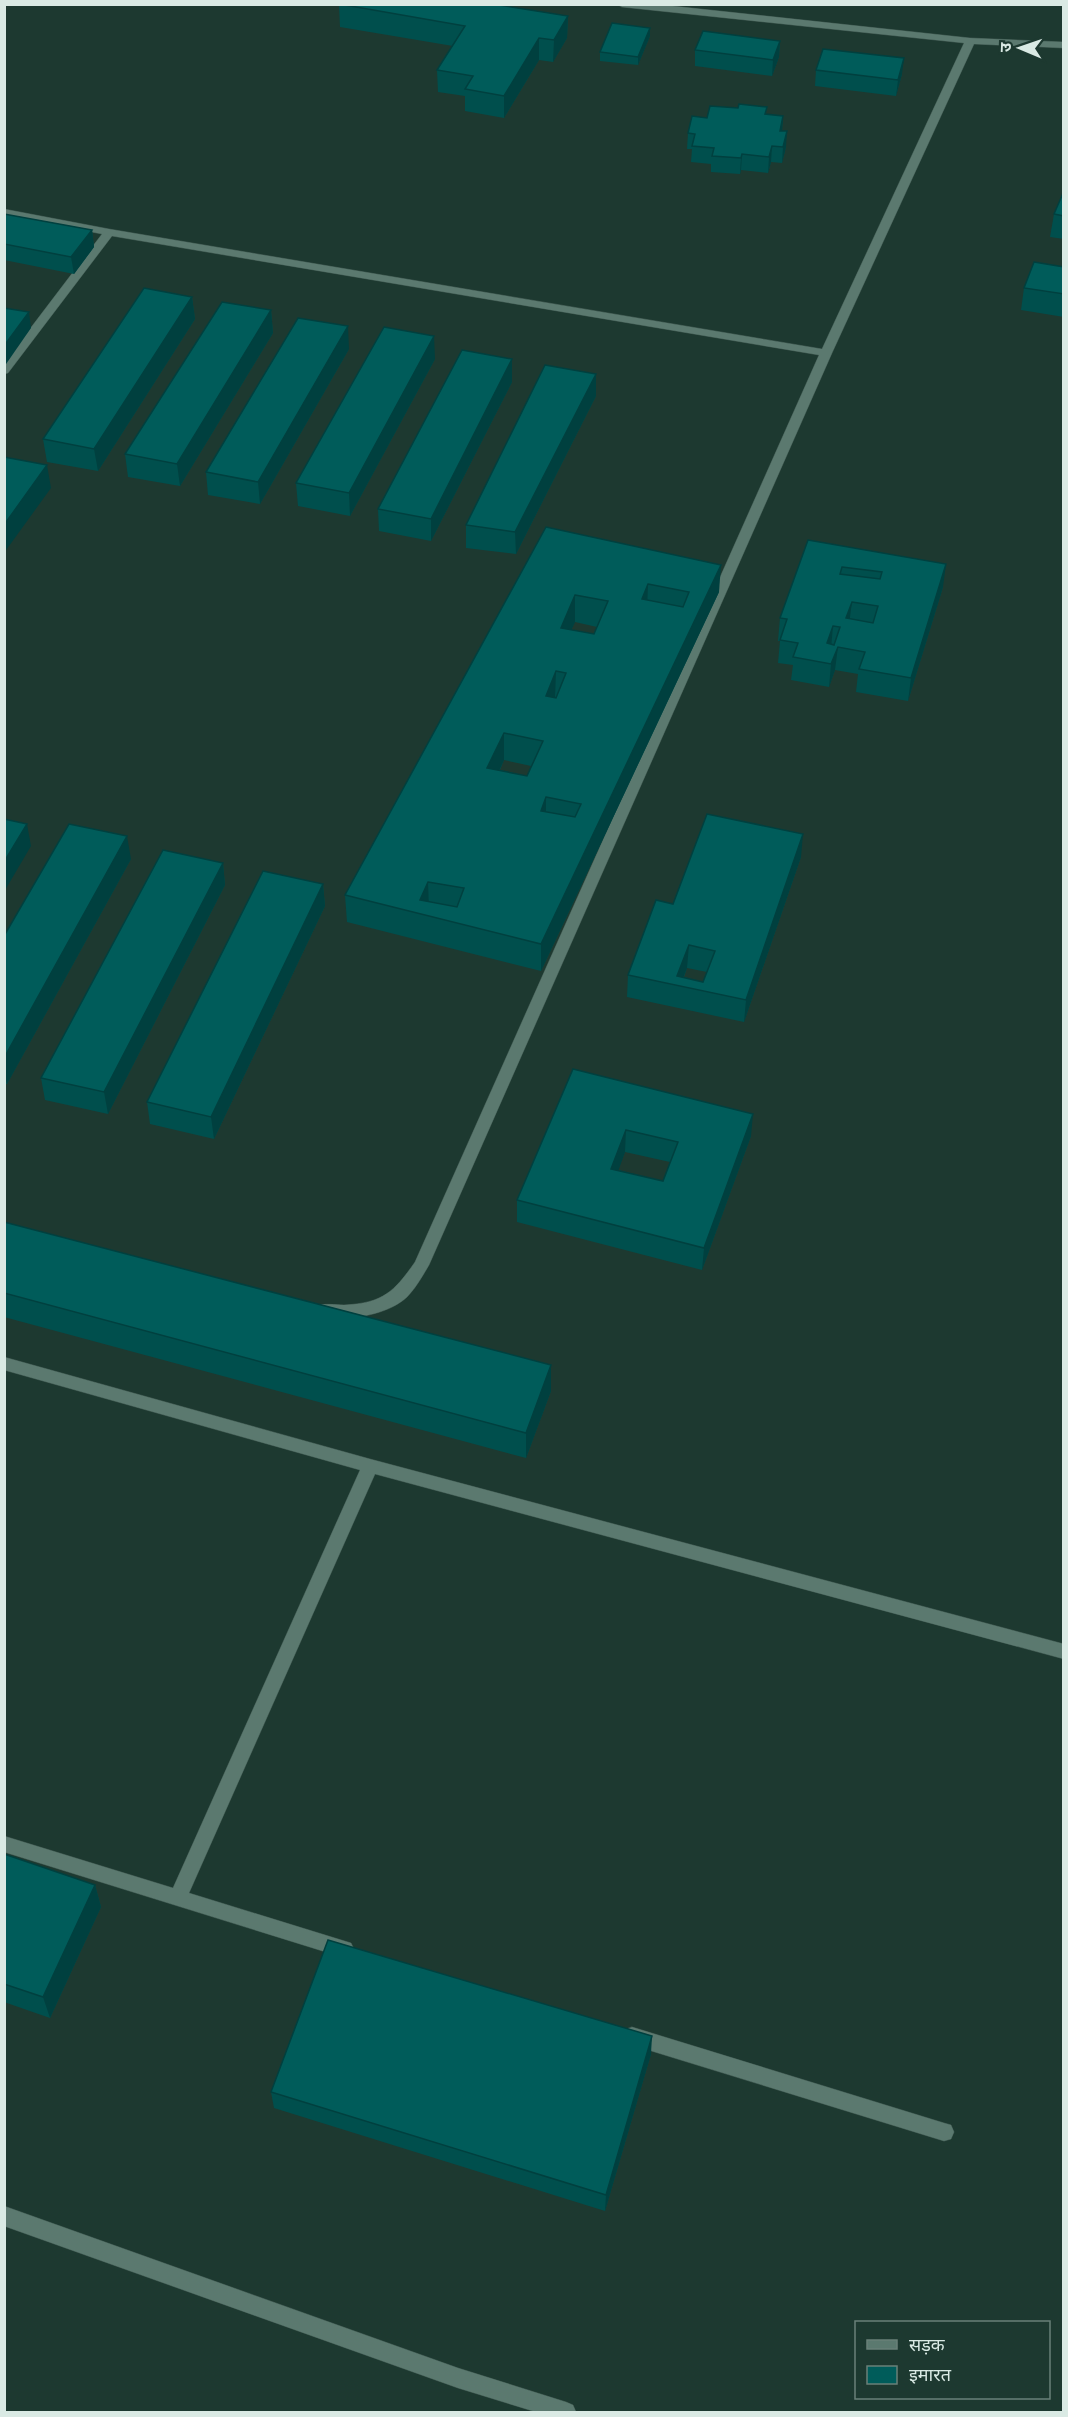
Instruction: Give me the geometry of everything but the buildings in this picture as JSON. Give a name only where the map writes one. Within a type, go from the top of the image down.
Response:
[{"type":"street","points":[[622,4],[970,41],[1064,45]]},
{"type":"street","points":[[308,1308],[357,1310],[380,1303],[401,1293],[421,1265],[826,353],[970,41]]},
{"type":"street","points":[[4,212],[109,232],[826,353]]},
{"type":"street","points":[[4,371],[109,232]]},
{"type":"street","points":[[4,1363],[370,1466],[1064,1652]]},
{"type":"street","points":[[178,1898],[370,1466]]},
{"type":"street","points":[[4,1844],[361,1953]]},
{"type":"street","points":[[612,2031],[944,2132]]},
{"type":"street","points":[[4,2216],[458,2378],[566,2412]]}]
